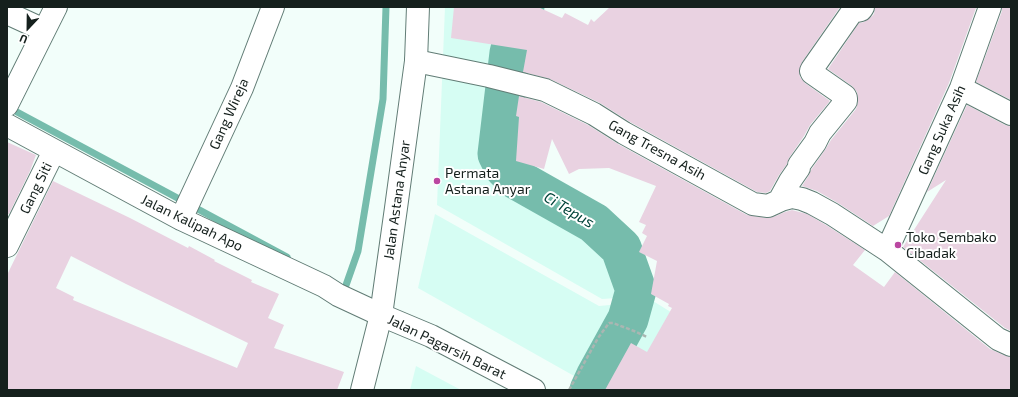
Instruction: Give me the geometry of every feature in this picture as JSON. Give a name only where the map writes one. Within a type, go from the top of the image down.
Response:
[{"type":"street","points":[[7,104],[56,7]]},
{"type":"street","name":"Gang Wireja","points":[[181,220],[242,88],[273,7]]},
{"type":"street","name":"Jalan Astana Anyar","points":[[362,390],[381,315],[416,61],[418,7]]},
{"type":"street","points":[[778,201],[799,168],[798,165],[815,143],[820,132],[846,101],[845,96],[811,71],[852,12],[862,10],[863,7]]},
{"type":"street","name":"Gang Suka Asih","points":[[887,250],[961,88],[990,7]]},
{"type":"street","points":[[7,13],[44,30]]},
{"type":"street","name":"Gang Tresna Asih","points":[[416,61],[489,76],[545,90],[594,114],[624,133],[753,204],[768,206],[792,197],[812,203],[832,214],[887,250],[998,339],[1011,344]]},
{"type":"street","points":[[961,88],[1011,114]]},
{"type":"street","name":"Jalan Kalipah Apo","points":[[7,125],[181,220],[324,286],[338,295],[381,315]]},
{"type":"street","name":"Gang Siti","points":[[7,246],[54,151]]},
{"type":"street","name":"Jalan Pagarsih Barat","points":[[381,315],[430,336],[534,390]]},
{"type":"path","points":[[569,390],[598,338],[609,323],[634,331],[646,337]]},
{"type":"shaded area","points":[[445,7],[506,7],[493,160],[604,224],[634,262],[647,296],[602,299],[437,205]]},
{"type":"shaded area","points":[[435,214],[599,306],[653,301],[797,390],[599,390],[418,288]]},
{"type":"shaded area","points":[[416,366],[461,390],[410,390]]},
{"type":"building","points":[[454,7],[538,7],[562,18],[565,13],[588,25],[591,19],[594,22],[610,7],[840,7],[802,62],[799,71],[800,77],[805,83],[830,101],[810,125],[770,191],[766,193],[757,192],[630,122],[600,103],[550,79],[523,72],[527,50],[451,38]]},
{"type":"building","points":[[875,7],[976,8],[949,83],[889,216],[873,226],[817,191],[802,186],[831,140],[856,109],[858,102],[857,92],[852,86],[828,69],[859,23],[864,22],[874,14]]},
{"type":"building","points":[[1002,7],[1011,7],[1011,100],[976,82],[1002,11]]},
{"type":"building","points":[[519,96],[541,102],[588,125],[618,144],[747,215],[767,218],[792,210],[807,214],[826,225],[865,250],[853,265],[884,287],[895,272],[990,349],[1011,357],[1011,390],[605,390],[631,343],[647,352],[672,308],[668,306],[669,304],[651,294],[657,261],[639,252],[647,236],[642,233],[646,225],[639,222],[656,186],[609,168],[579,169],[569,174],[552,139],[544,169],[516,161],[519,117],[516,116]]},
{"type":"building","points":[[967,105],[1005,125],[1011,126],[1011,331],[1005,328],[903,247],[946,180],[927,192]]},
{"type":"building","points":[[7,142],[36,155],[30,171],[9,214],[7,214]]},
{"type":"building","points":[[53,181],[188,248],[189,246],[215,260],[214,261],[252,280],[251,282],[279,294],[268,318],[284,325],[274,348],[344,372],[337,390],[7,390],[7,275]],"holes":[[[71,256],[248,343],[237,368],[73,300],[74,297],[56,288]]]},
{"type":"waterway","points":[[345,288],[358,251],[383,99],[386,7]]},
{"type":"waterway","name":"Ci Tepus","points":[[524,7],[519,18],[510,53],[498,154],[505,168],[516,179],[594,223],[621,248],[636,290],[628,319],[590,390]]},
{"type":"waterway","points":[[17,112],[183,201]]},
{"type":"waterway","points":[[194,207],[287,257]]},
{"type":"place","name":"Permata Astana Anyar","points":[[437,181]]},
{"type":"place","name":"Toko Sembako Cibadak","points":[[898,245]]}]
